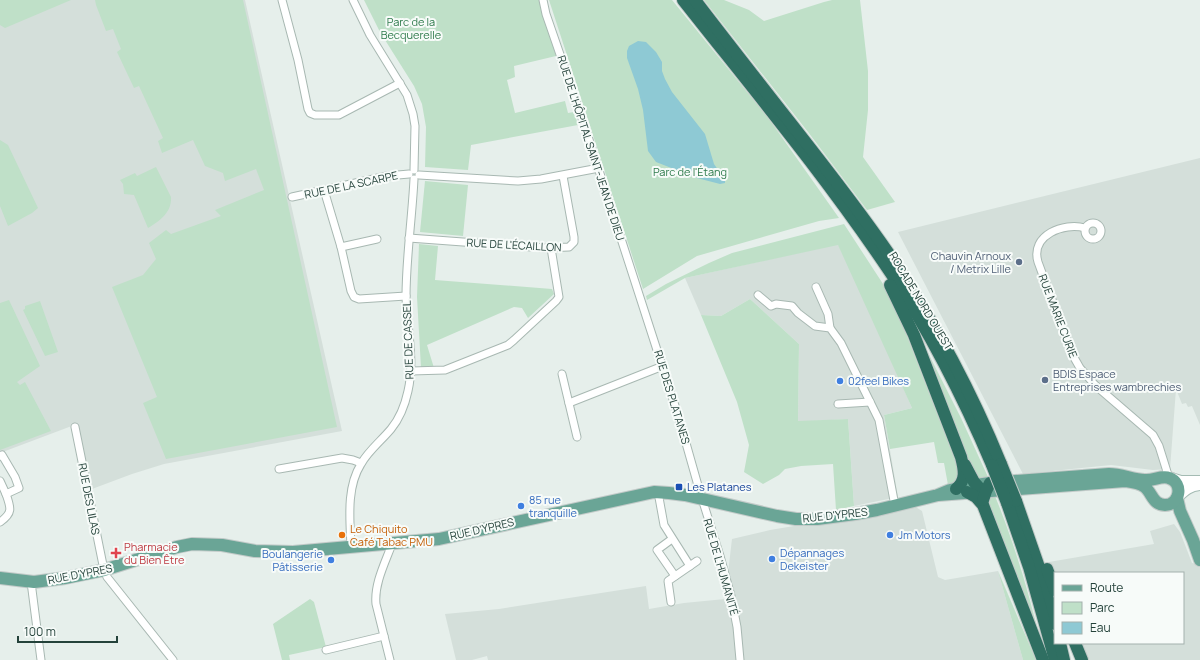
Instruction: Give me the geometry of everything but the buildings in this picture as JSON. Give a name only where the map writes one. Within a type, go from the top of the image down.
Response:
[{"type":"highway","name":"ROCADE NORD OUEST","points":[[683,0],[848,205]]},
{"type":"highway","name":"ROCADE NORD OUEST","points":[[694,0],[819,159],[866,232],[909,286],[949,353],[978,410],[996,464],[1011,502],[1055,660]]},
{"type":"highway","points":[[866,232],[874,257],[898,300],[914,335],[961,457],[983,505],[1043,660]]},
{"type":"highway","points":[[961,457],[964,467],[964,478],[961,484],[976,489]]},
{"type":"highway","points":[[976,489],[976,497],[983,505]]},
{"type":"highway","name":"ROCADE NORD OUEST","points":[[1011,502],[1022,518],[1054,621]]},
{"type":"highway","points":[[1022,518],[1040,550],[1054,587]]},
{"type":"highway","points":[[1060,644],[1064,660]]},
{"type":"highway","points":[[1075,644],[1082,660]]},
{"type":"main road","name":"RUE D'YPRES","points":[[0,578],[31,582],[65,578],[104,570],[177,547],[192,544],[215,544],[255,551],[276,552],[392,544],[445,538],[519,520],[645,493],[675,493],[777,516],[806,519],[855,514],[938,495],[976,489],[1109,474],[1118,474],[1145,480],[1165,478],[1181,481],[1200,481]]},
{"type":"main road","points":[[1188,529],[1175,513],[1155,501],[1151,491],[1152,485],[1165,478],[1176,482],[1179,490],[1178,497],[1180,511],[1188,529],[1200,560]]},
{"type":"main road","name":"RUE D'YPRES","points":[[976,489],[1125,481],[1144,486],[1152,496]]},
{"type":"main road","points":[[1161,504],[1169,504],[1187,489],[1200,486]]},
{"type":"street","points":[[282,0],[310,113],[315,115],[339,115],[400,83]]},
{"type":"street","name":"RUE DE CASSEL","points":[[351,547],[350,507],[354,480],[361,463],[391,429],[400,416],[408,395],[411,371],[406,296],[416,138],[415,120],[407,95],[370,35],[352,0]]},
{"type":"street","name":"RUE DE L'HÔPITAL SAINT-JEAN DE DIEU","points":[[543,0],[546,14],[599,168],[640,296]]},
{"type":"street","name":"RUE DE LA SCARPE","points":[[292,197],[391,175],[414,174],[518,181],[562,176],[599,168]]},
{"type":"street","name":"RUE DE L'ÉCAILLON","points":[[409,238],[551,248],[569,247],[574,242],[574,237],[562,176]]},
{"type":"street","points":[[324,190],[341,247],[351,291],[356,298],[363,299],[406,296]]},
{"type":"street","name":"RUE MARIE CURIE","points":[[1085,228],[1078,226],[1067,226],[1049,234],[1039,245],[1037,260],[1072,354],[1080,368],[1095,384],[1150,431],[1162,453],[1165,478]]},
{"type":"street","points":[[341,247],[377,239]]},
{"type":"street","points":[[411,371],[445,370],[508,345],[514,340],[556,302],[559,297],[551,248]]},
{"type":"street","points":[[816,287],[828,314],[830,328],[841,343],[879,420],[895,506]]},
{"type":"street","points":[[758,295],[771,306],[776,304],[792,306],[798,313],[815,326],[830,328]]},
{"type":"street","name":"RUE DES PLATANES","points":[[640,296],[678,415],[702,499]]},
{"type":"street","points":[[569,403],[663,366]]},
{"type":"street","points":[[562,374],[577,437]]},
{"type":"street","points":[[838,404],[870,402]]},
{"type":"street","name":"RUE DES LILAS","points":[[75,427],[104,570]]},
{"type":"street","points":[[0,456],[2,455],[20,488],[6,494]]},
{"type":"street","points":[[279,470],[342,458],[361,463]]},
{"type":"street","points":[[0,481],[6,494],[10,510],[7,517],[0,522]]},
{"type":"street","points":[[658,492],[662,521],[690,566]]},
{"type":"street","name":"RUE DE L'HUMANITÉ","points":[[702,499],[731,596],[737,627],[740,660]]},
{"type":"street","points":[[672,539],[657,550],[675,576]]},
{"type":"street","points":[[390,660],[376,604],[376,597],[378,583],[392,544]]},
{"type":"street","points":[[671,602],[668,581],[697,561]]},
{"type":"street","points":[[104,570],[107,577],[173,660]]},
{"type":"street","points":[[31,582],[42,660]]},
{"type":"street","points":[[326,650],[384,636]]},
{"type":"shaded area","points":[[0,0],[245,0],[342,431],[164,464],[92,489],[77,424],[0,453]]},
{"type":"shaded area","points":[[1200,158],[1200,425],[1192,406],[1188,407],[1186,403],[1182,404],[1176,389],[1170,469],[1153,470],[1111,465],[1023,474],[898,232]]},
{"type":"shaded area","points":[[838,244],[868,307],[912,408],[884,415],[898,497],[854,506],[848,419],[798,422],[799,344],[750,299],[721,316],[701,315],[685,278]]},
{"type":"shaded area","points":[[914,506],[922,511],[938,577],[945,580],[998,571],[1023,660],[488,660],[487,656],[472,660],[456,660],[445,614],[499,609],[646,586],[649,609],[684,603],[725,599],[732,539],[770,530]]},
{"type":"shaded area","points":[[1174,524],[1180,532],[1192,563],[1200,564],[1200,660],[1082,660],[1077,644],[1184,644],[1184,572],[1054,572],[1054,574],[1049,562],[1154,544],[1150,531]]},
{"type":"green space","points":[[0,0],[71,0],[5,28],[0,25]]},
{"type":"green space","points":[[95,0],[243,0],[337,427],[166,459],[143,403],[157,397],[112,287],[143,275],[156,259],[149,243],[166,230],[171,234],[221,216],[215,210],[264,190],[256,169],[225,181],[223,173],[205,166],[193,140],[162,153],[158,141],[163,138],[139,86],[134,88],[117,52],[121,49],[113,29],[106,31]]},
{"type":"green space","name":"Parc de la Becquerelle","points":[[364,0],[539,0],[556,56],[514,66],[515,77],[507,80],[515,113],[565,101],[568,113],[574,112],[578,125],[471,145],[468,170],[425,167],[426,127],[422,104],[414,86],[380,32]]},
{"type":"green space","name":"Parc de l'Étang","points":[[549,0],[672,0],[769,119],[839,218],[819,221],[697,256],[643,289]]},
{"type":"green space","points":[[704,0],[724,0],[749,10],[764,21],[832,0],[860,0],[868,71],[868,110],[863,157],[895,202],[867,210],[808,132]]},
{"type":"green space","points":[[0,140],[8,145],[38,208],[32,213],[8,226],[0,206]]},
{"type":"green space","points":[[156,167],[171,197],[171,202],[170,207],[164,216],[148,228],[134,195],[124,194],[123,184],[120,180],[135,173],[137,176]]},
{"type":"green space","points":[[425,181],[468,185],[463,236],[420,232]]},
{"type":"green space","points":[[844,224],[885,287],[900,318],[959,470],[955,481],[948,485],[944,463],[938,463],[934,442],[890,449],[884,415],[912,408],[838,245],[685,278],[647,300],[646,296],[666,284],[732,253]]},
{"type":"green space","points":[[419,244],[438,246],[435,280],[552,289],[554,294],[528,318],[522,308],[514,307],[427,345],[434,368],[421,368],[417,297]]},
{"type":"green space","points":[[750,299],[799,344],[798,421],[848,419],[854,506],[836,510],[833,464],[801,466],[785,469],[779,475],[763,484],[744,472],[749,445],[737,402],[701,315],[721,316]]},
{"type":"green space","points":[[9,300],[40,366],[17,382],[20,385],[25,382],[51,431],[0,450],[0,303]]},
{"type":"green space","points":[[40,301],[58,352],[45,356],[23,310],[25,309],[25,306]]},
{"type":"green space","points":[[921,339],[961,418],[988,477],[976,477],[969,465],[958,431],[933,373]]},
{"type":"green space","points":[[995,496],[1022,571],[1042,648],[988,502],[991,497]]},
{"type":"green space","points":[[998,571],[1036,660],[1023,660]]},
{"type":"green space","points":[[310,599],[314,602],[326,647],[289,655],[290,660],[282,660],[273,624]]},
{"type":"water","points":[[638,41],[646,42],[656,52],[662,62],[662,71],[672,92],[705,134],[714,164],[725,180],[725,183],[720,184],[697,178],[656,162],[648,151],[643,110],[638,89],[627,58],[629,46]]},
{"type":"place","name":"Chauvin Arnoux / Metrix Lille","points":[[1019,262]]},
{"type":"place","name":"BDIS Espace Entreprises wambrechies","points":[[1045,380]]},
{"type":"place","name":"02feel Bikes","points":[[840,381]]},
{"type":"place","name":"Les Platanes","points":[[679,487]]},
{"type":"place","name":"85 rue tranquille","points":[[521,506]]},
{"type":"place","name":"Le Chiquito Café Tabac PMU","points":[[342,535]]},
{"type":"place","name":"Jm Motors","points":[[890,535]]},
{"type":"place","name":"Pharmacie du Bien Être","points":[[116,553]]},
{"type":"place","name":"Dépannages Dekeister","points":[[772,559]]},
{"type":"place","name":"Boulangerie Pâtisserie","points":[[331,560]]}]
